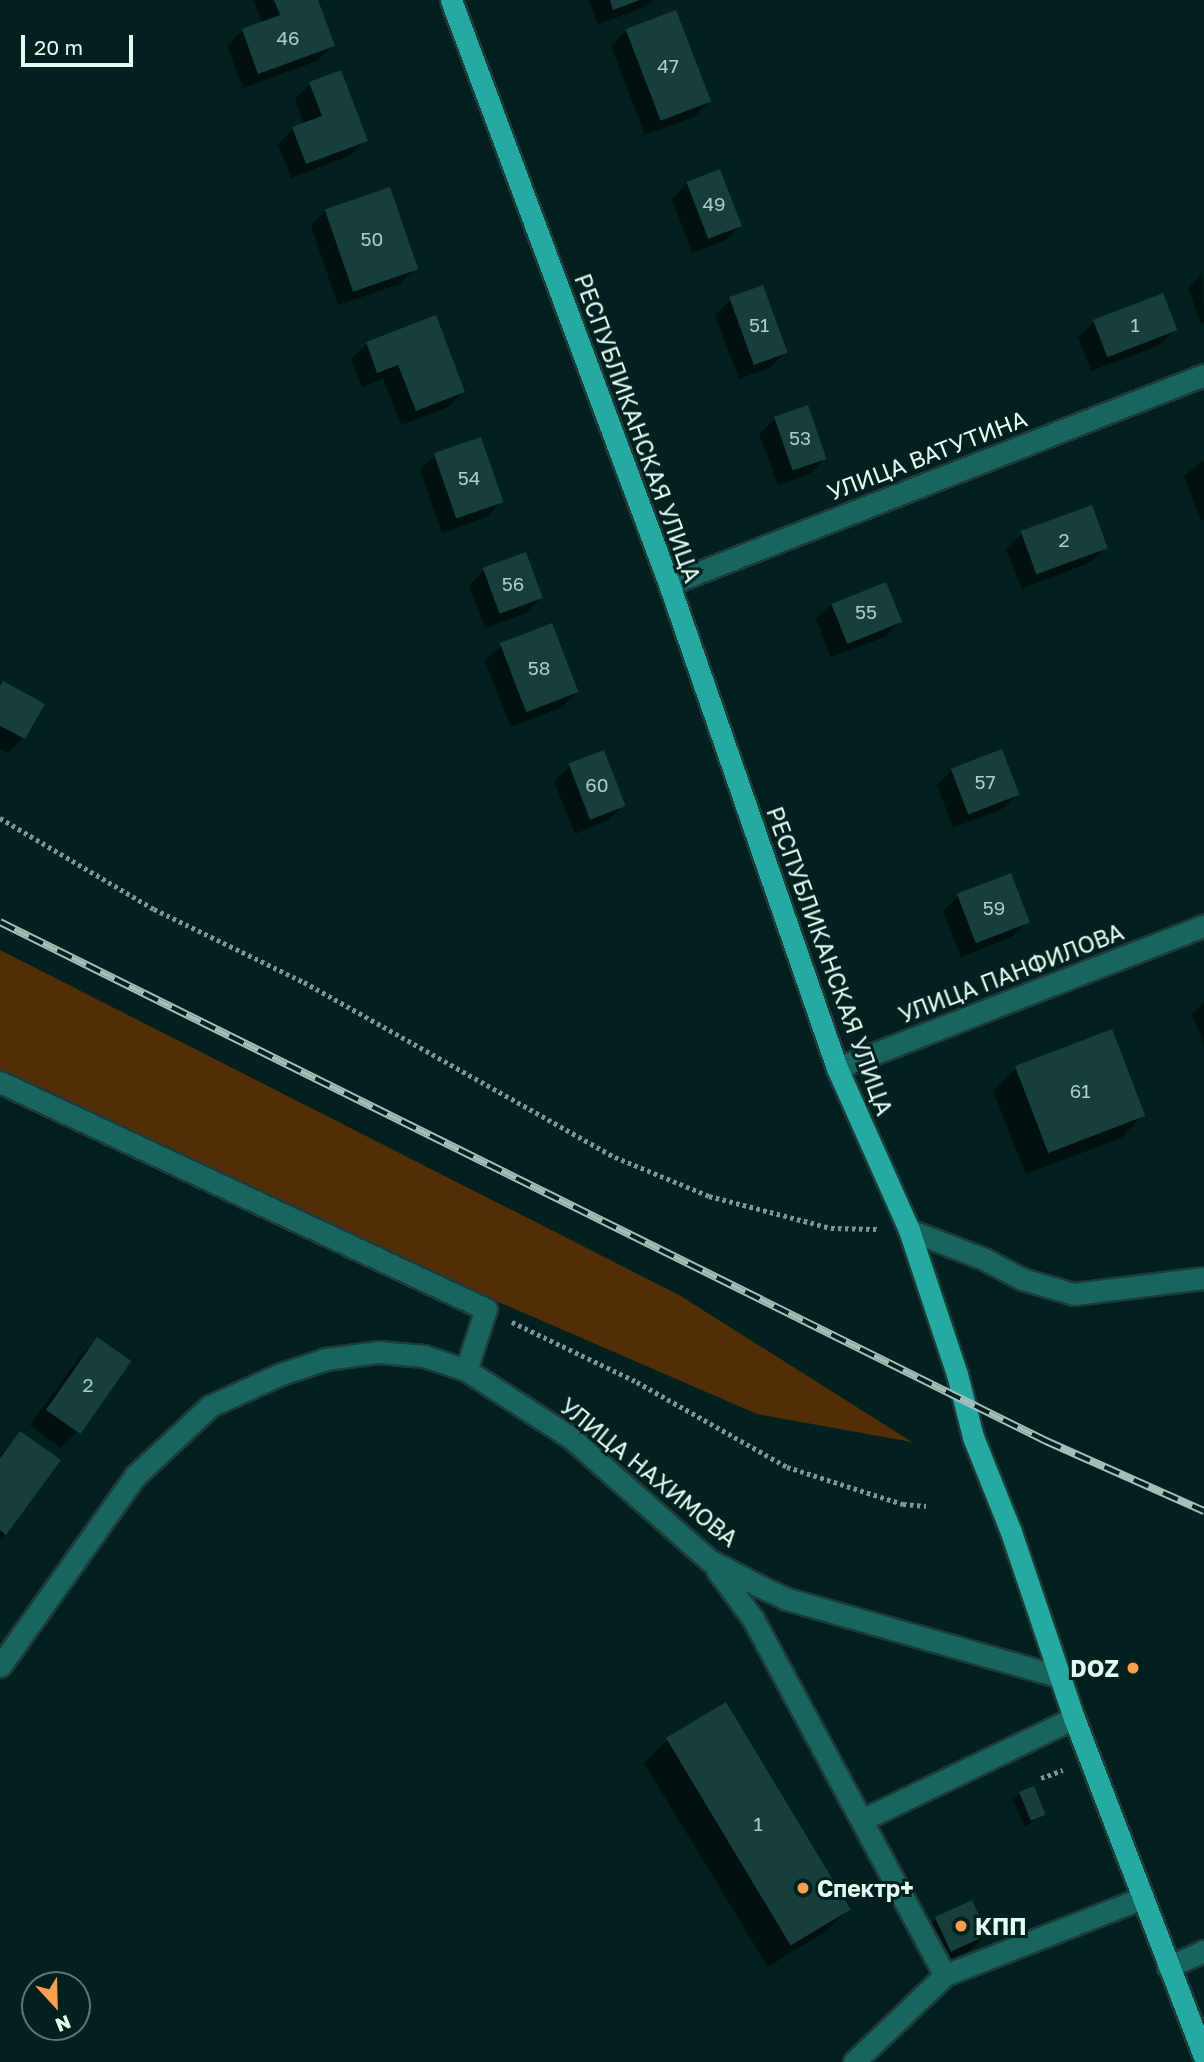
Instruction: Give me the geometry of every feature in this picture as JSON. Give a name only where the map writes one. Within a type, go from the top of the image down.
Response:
[{"type":"main road","name":"РЕСПУБЛИКАНСКАЯ УЛИЦА","points":[[452,0],[669,584],[837,1068],[909,1230],[957,1374],[973,1437],[1011,1532],[1074,1718],[1204,2057]]},
{"type":"street","name":"УЛИЦА ВАТУТИНА","points":[[669,584],[1204,376]]},
{"type":"street","name":"УЛИЦА ПАНФИЛОВА","points":[[837,1068],[1204,926]]},
{"type":"street","points":[[0,1082],[486,1309],[466,1370]]},
{"type":"street","points":[[909,1230],[984,1259],[1022,1279],[1074,1294],[1204,1278]]},
{"type":"street","name":"УЛИЦА НАХИМОВА","points":[[0,1665],[135,1476],[209,1406],[281,1374],[326,1359],[378,1352],[424,1356],[466,1370],[570,1437],[709,1560],[787,1599],[1061,1677]]},
{"type":"street","points":[[709,1560],[752,1619],[945,1975]]},
{"type":"street","points":[[862,1820],[1074,1718]]},
{"type":"street","points":[[854,2062],[945,1975],[1142,1898]]},
{"type":"street","points":[[1168,1967],[1204,1951]]},
{"type":"path","points":[[0,818],[154,909],[316,989],[615,1157],[709,1196],[831,1228],[909,1230]]},
{"type":"path","points":[[486,1309],[637,1382],[787,1467],[903,1504],[926,1506]]},
{"type":"shaded area","points":[[0,950],[679,1295],[912,1442],[757,1414],[0,1086]]},
{"type":"building","points":[[274,0],[318,0],[335,46],[258,74],[242,29],[280,15]]},
{"type":"building","points":[[610,0],[640,0],[613,10]]},
{"type":"building","points":[[676,10],[711,101],[661,121],[626,29]]},
{"type":"building","points":[[341,70],[368,141],[306,164],[292,127],[322,116],[309,82]]},
{"type":"building","points":[[720,169],[742,226],[708,239],[686,182]]},
{"type":"building","points":[[390,187],[418,269],[353,292],[325,209]]},
{"type":"building","points":[[763,285],[788,353],[754,365],[729,297]]},
{"type":"building","points":[[1163,293],[1177,330],[1107,357],[1093,320]]},
{"type":"building","points":[[436,315],[465,392],[416,411],[398,365],[377,373],[366,342]]},
{"type":"building","points":[[808,405],[827,459],[793,471],[774,417]]},
{"type":"building","points":[[481,437],[503,502],[456,519],[434,453]]},
{"type":"building","points":[[1092,505],[1108,548],[1036,574],[1021,531]]},
{"type":"building","points":[[526,552],[543,598],[500,614],[483,568]]},
{"type":"building","points":[[886,582],[902,622],[847,644],[831,604]]},
{"type":"building","points":[[552,623],[579,692],[526,712],[500,643]]},
{"type":"building","points":[[3,681],[45,704],[25,739],[0,726],[0,687]]},
{"type":"building","points":[[1002,749],[1020,795],[968,814],[951,769]]},
{"type":"building","points":[[604,750],[626,806],[590,820],[569,764]]},
{"type":"building","points":[[1011,873],[1030,922],[976,943],[957,894]]},
{"type":"building","points":[[1112,1029],[1145,1116],[1048,1153],[1015,1066]]},
{"type":"building","points":[[97,1337],[131,1361],[80,1434],[46,1410]]},
{"type":"building","points":[[20,1431],[61,1460],[6,1535],[0,1530],[0,1458]]},
{"type":"building","points":[[726,1702],[851,1909],[791,1945],[666,1738]]},
{"type":"building","points":[[1034,1786],[1046,1815],[1031,1821],[1019,1792]]},
{"type":"building","name":"КПП","points":[[972,1900],[988,1934],[951,1952],[935,1917]]},
{"type":"railway","points":[[0,922],[1046,1441],[1204,1511]]},
{"type":"place","name":"DOZ","points":[[1133,1668]]},
{"type":"place","name":"Спектр+","points":[[803,1888]]},
{"type":"place","name":"КПП","points":[[961,1926]]}]
